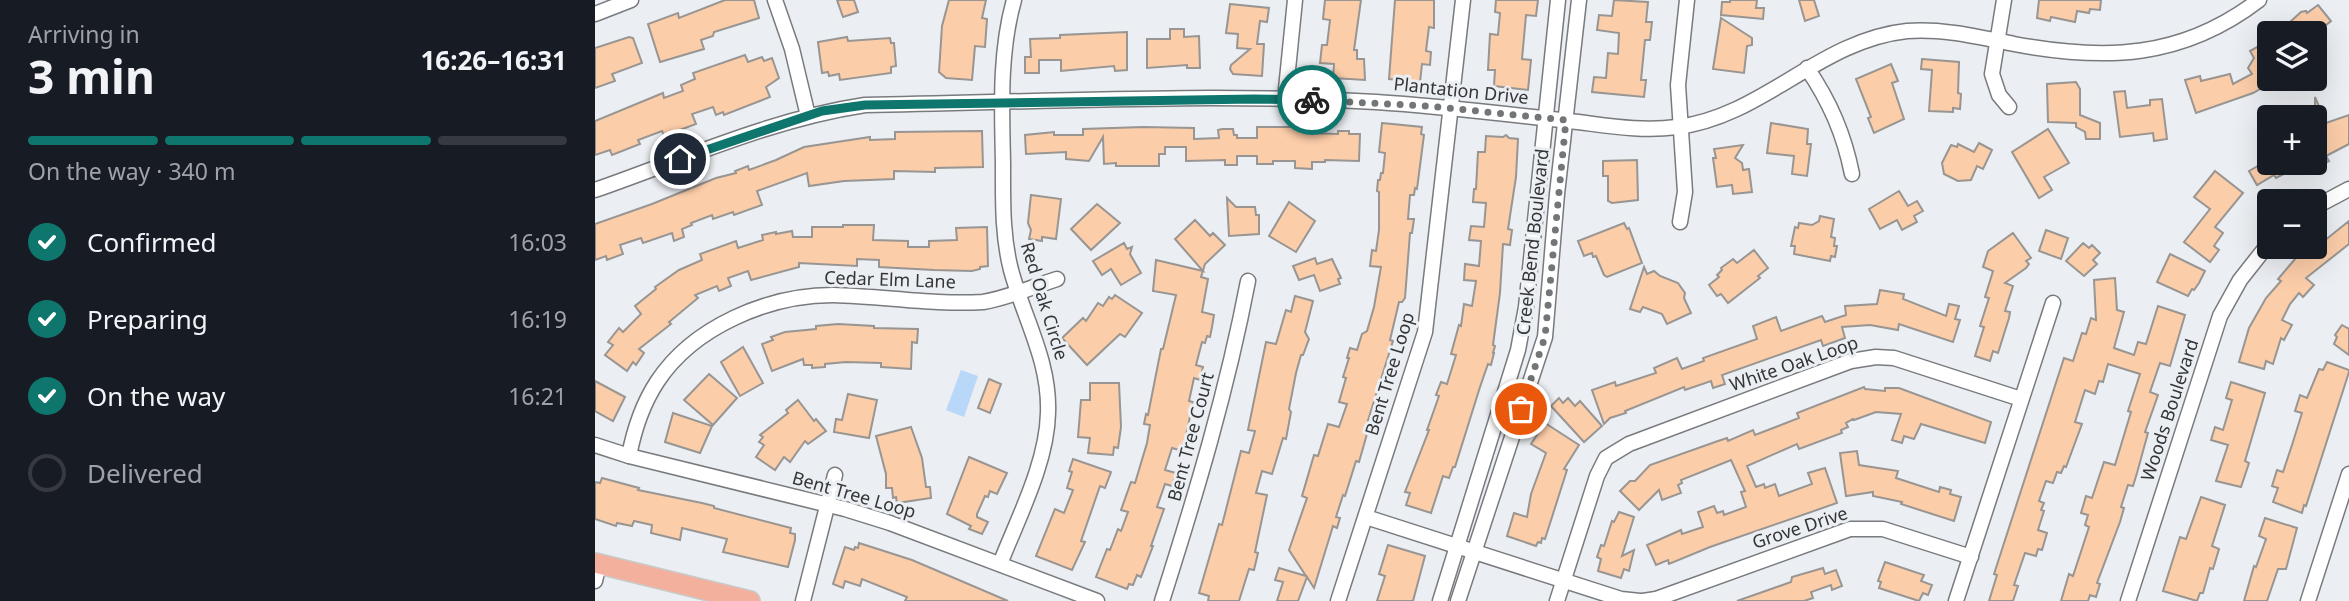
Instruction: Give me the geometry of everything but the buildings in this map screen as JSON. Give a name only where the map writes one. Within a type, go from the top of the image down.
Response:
[{"type":"main road","points":[[596,569],[750,601]]},
{"type":"street","points":[[595,14],[631,0]]},
{"type":"street","points":[[775,0],[792,49],[809,116]]},
{"type":"street","name":"Red Oak Circle","points":[[1000,564],[1038,465],[1048,422],[1045,367],[1007,251],[1004,228],[1004,46],[1013,0]]},
{"type":"street","points":[[1285,99],[1295,0]]},
{"type":"street","points":[[1452,108],[1463,0]]},
{"type":"street","name":"Creek Bend Boulevard","points":[[1440,601],[1518,350],[1526,307],[1558,0]]},
{"type":"street","name":"Creek Bend Boulevard","points":[[1458,601],[1545,337],[1579,0]]},
{"type":"street","points":[[1680,222],[1685,192],[1678,85],[1687,0]]},
{"type":"street","points":[[2004,0],[1992,74],[1999,95],[2009,107]]},
{"type":"street","name":"Plantation Drive","points":[[595,190],[822,111],[865,105],[1285,99],[1452,108],[1637,129],[1679,127],[1731,112],[1849,46],[1905,32],[1947,33],[2080,54],[2131,54],[2193,38],[2231,20],[2259,0]]},
{"type":"street","points":[[1807,68],[1830,104],[1839,124],[1852,174]]},
{"type":"street","name":"Bent Tree Loop","points":[[1338,601],[1425,332],[1452,108]]},
{"type":"street","points":[[2327,201],[2349,189]]},
{"type":"street","name":"Woods Boulevard","points":[[2128,601],[2220,316],[2240,280],[2257,258]]},
{"type":"street","name":"Cedar Elm Lane","points":[[629,456],[638,419],[659,378],[699,338],[747,313],[797,298],[831,295],[974,303],[1000,300],[1057,279]]},
{"type":"street","name":"Bent Tree Court","points":[[1162,601],[1224,394],[1248,281]]},
{"type":"street","points":[[1957,601],[2053,303]]},
{"type":"street","name":"White Oak Loop","points":[[1557,601],[1597,476],[1606,458],[1629,444],[1851,361],[1877,357],[1902,360],[2021,399]]},
{"type":"street","name":"Bent Tree Loop","points":[[595,445],[629,456],[845,509],[890,523],[1097,601]]},
{"type":"street","points":[[2308,601],[2349,474]]},
{"type":"street","points":[[803,601],[835,475]]},
{"type":"street","name":"Grove Drive","points":[[1366,517],[1621,599],[1642,601],[1656,599],[1850,528],[1883,529],[1971,557]]},
{"type":"water","points":[[961,370],[978,376],[964,417],[946,410]]},
{"type":"way so far","points":[[1312,100],[1427,106],[1566,120],[1545,337],[1521,409]]},
{"type":"route","points":[[680,159],[822,111],[865,105],[1312,100]]}]
